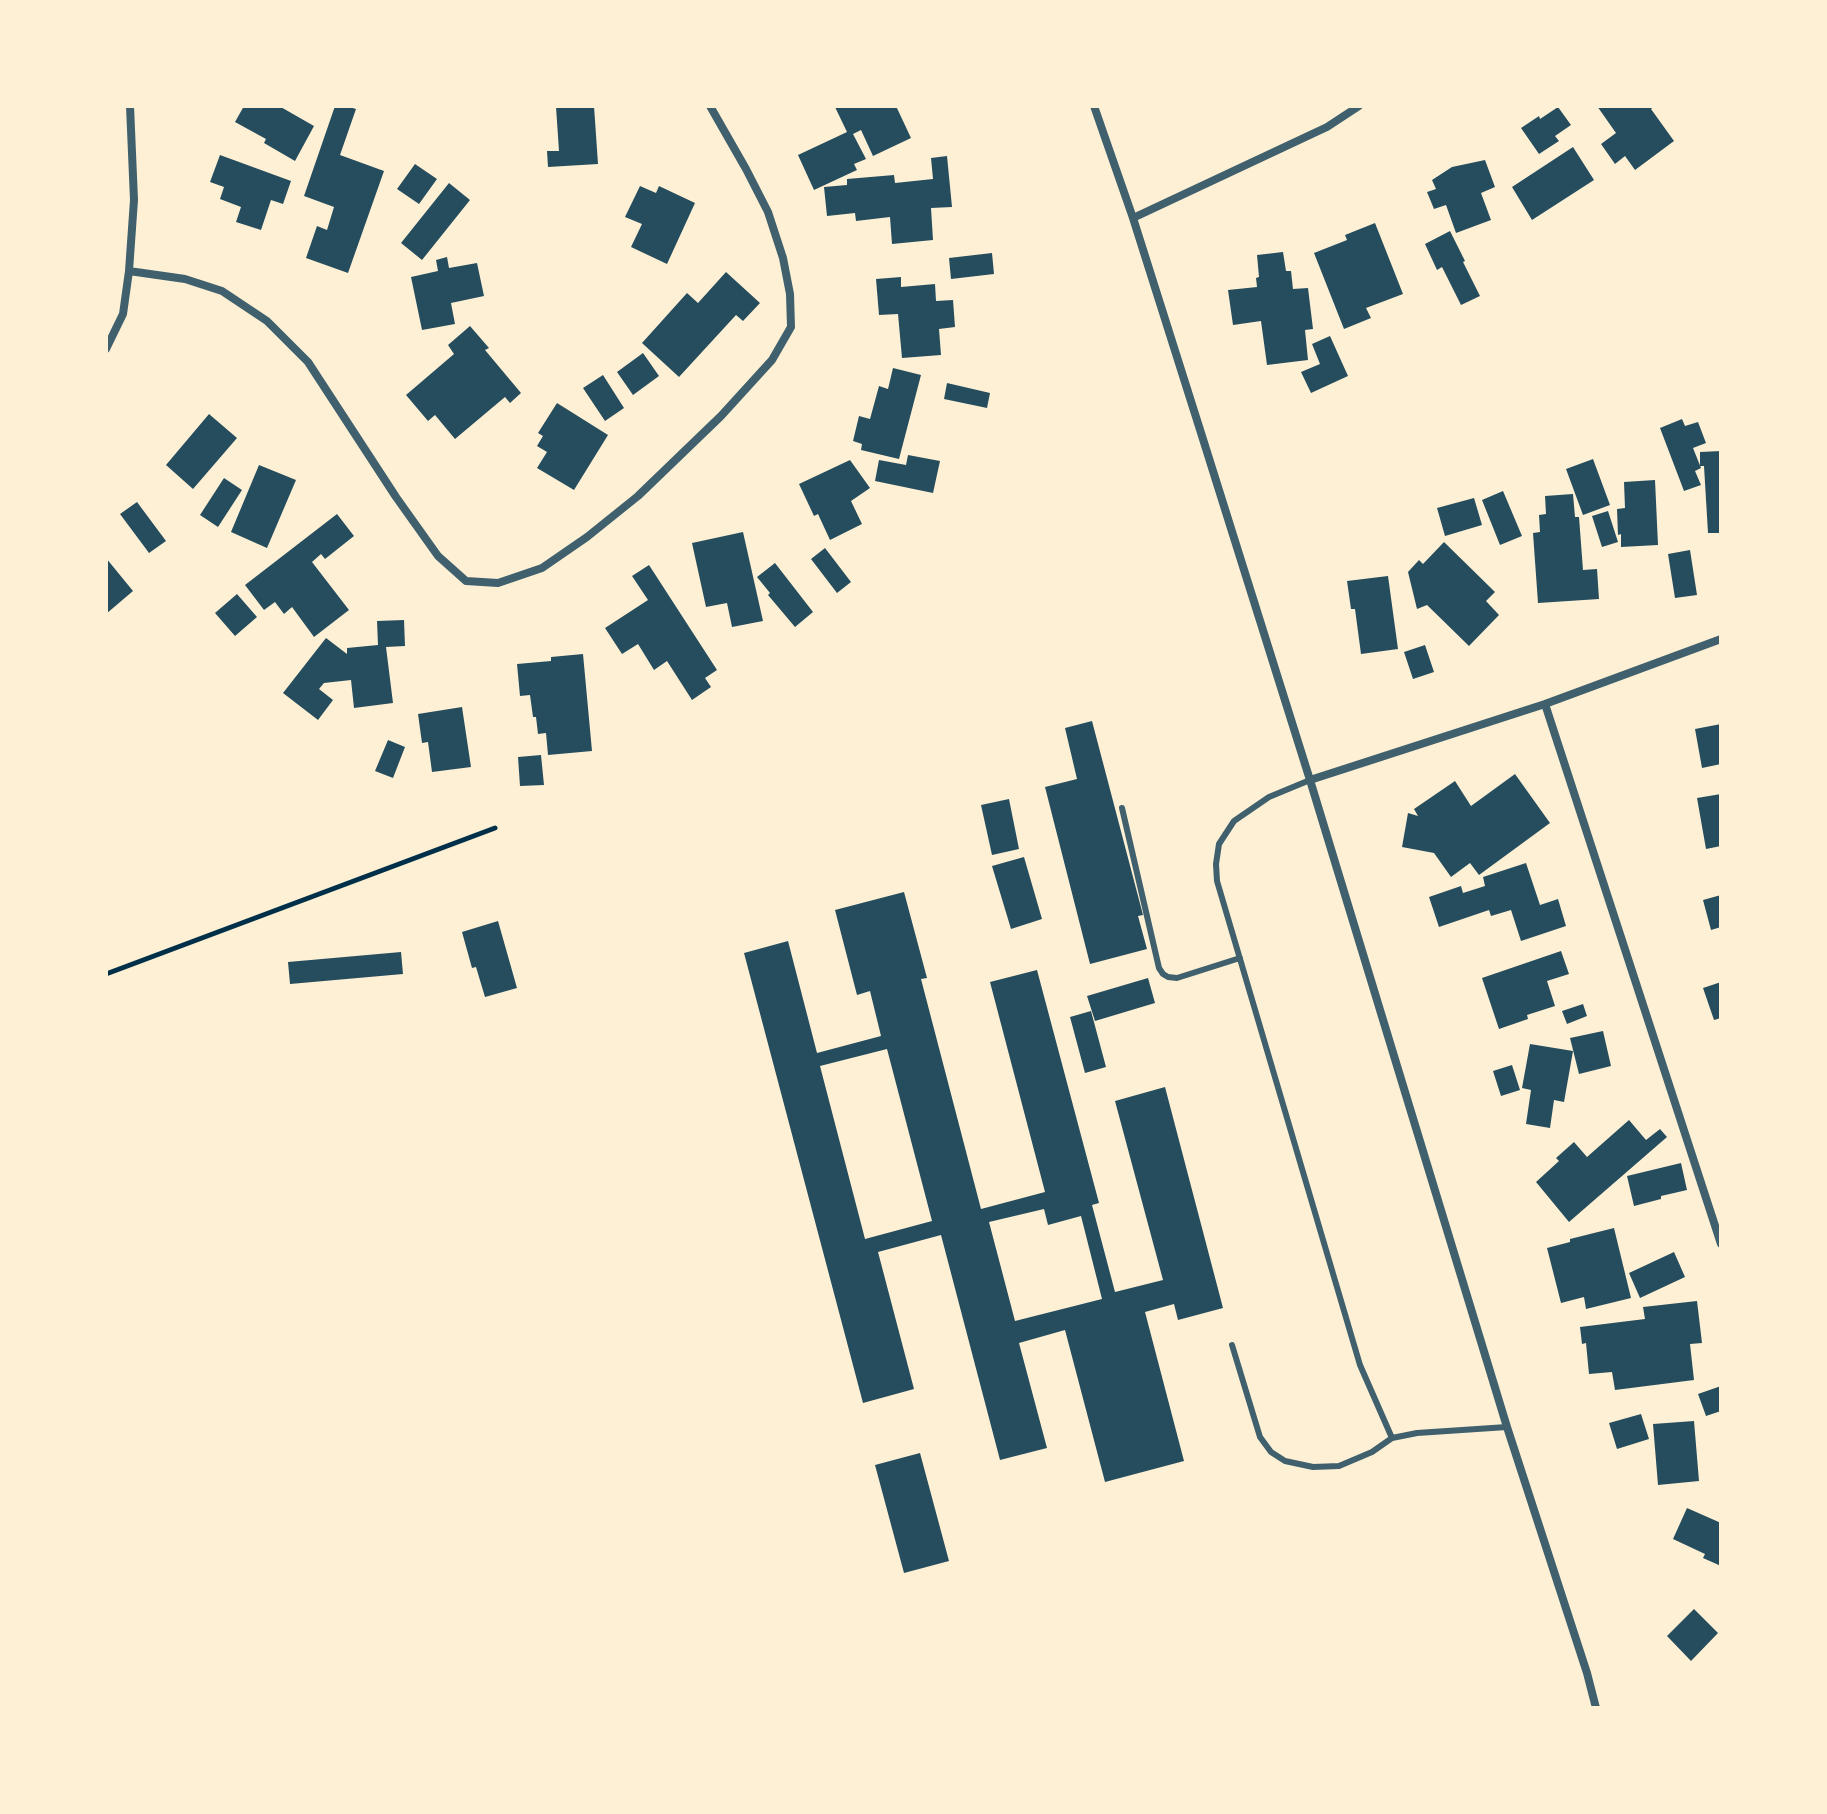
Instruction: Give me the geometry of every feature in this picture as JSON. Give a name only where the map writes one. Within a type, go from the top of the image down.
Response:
[{"type":"street","points":[[106,349],[123,314],[129,271],[134,200],[130,106]]},
{"type":"street","points":[[129,271],[185,279],[222,291],[267,321],[308,362],[438,556],[466,581],[498,583],[542,568],[638,496],[721,416],[772,360],[791,327],[790,294],[783,258],[768,212],[710,106]]},
{"type":"street","points":[[1094,106],[1133,218],[1310,780],[1596,1708]]},
{"type":"street","points":[[1133,218],[1327,127],[1359,106]]},
{"type":"street","points":[[1310,780],[1545,704],[1721,639]]},
{"type":"street","points":[[1545,704],[1721,1244]]},
{"type":"lane","points":[[1310,780],[1269,797],[1234,821],[1219,844],[1217,881],[1360,1365],[1392,1438]]},
{"type":"lane","points":[[1122,808],[1159,968],[1163,974],[1177,978],[1240,958]]},
{"type":"lane","points":[[1232,1345],[1260,1437],[1271,1452],[1285,1461],[1313,1467],[1339,1466],[1372,1452],[1392,1438],[1417,1433],[1507,1427]]},
{"type":"path","points":[[106,974],[495,828]]},
{"type":"building","points":[[244,106],[279,106],[314,126],[295,161],[264,143],[266,139],[235,122]]},
{"type":"building","points":[[335,106],[356,109],[340,155],[384,171],[348,273],[306,258],[317,226],[327,230],[334,207],[304,196]]},
{"type":"building","points":[[594,106],[598,164],[548,167],[547,151],[559,151],[556,107]]},
{"type":"building","points":[[837,106],[896,106],[911,138],[873,156],[861,130],[853,134],[866,159],[854,164],[857,170],[814,190],[798,155],[847,132]]},
{"type":"building","points":[[1597,106],[1655,106],[1651,109],[1674,141],[1635,170],[1625,156],[1615,164],[1601,144],[1616,133]]},
{"type":"building","points":[[1558,107],[1571,125],[1555,136],[1559,141],[1539,154],[1521,128]]},
{"type":"building","points":[[1573,147],[1594,180],[1532,220],[1512,187]]},
{"type":"building","points":[[220,155],[291,181],[283,204],[271,200],[261,230],[236,222],[241,207],[220,199],[224,187],[210,182]]},
{"type":"building","points":[[947,156],[952,207],[931,208],[933,240],[892,244],[890,217],[856,221],[855,213],[827,216],[824,187],[847,185],[847,179],[894,175],[895,183],[933,179],[931,158]]},
{"type":"building","points":[[1485,160],[1495,187],[1481,193],[1491,220],[1456,233],[1446,205],[1434,209],[1427,192],[1436,189],[1432,180],[1452,167]]},
{"type":"building","points":[[415,164],[437,179],[419,204],[397,189]]},
{"type":"building","points":[[449,183],[470,200],[422,260],[401,243]]},
{"type":"building","points":[[640,186],[656,193],[659,186],[695,203],[667,264],[631,247],[642,224],[625,217]]},
{"type":"building","points":[[1375,223],[1403,294],[1366,308],[1371,318],[1344,329],[1314,253],[1347,240],[1345,235]]},
{"type":"building","points":[[1450,231],[1480,296],[1461,305],[1442,267],[1437,270],[1425,244]]},
{"type":"building","points":[[1283,252],[1286,271],[1291,271],[1293,289],[1308,288],[1313,329],[1305,330],[1308,360],[1267,365],[1261,321],[1233,325],[1228,290],[1257,287],[1257,255]]},
{"type":"building","points":[[992,253],[994,274],[951,279],[949,258]]},
{"type":"building","points":[[447,257],[449,268],[477,263],[484,296],[451,303],[455,324],[422,330],[411,277],[438,271],[436,260]]},
{"type":"building","points":[[726,272],[760,303],[743,321],[736,315],[679,377],[642,343],[687,293],[698,303]]},
{"type":"building","points":[[901,277],[901,287],[935,284],[936,301],[953,300],[955,327],[939,329],[941,355],[902,358],[898,314],[879,315],[876,279]]},
{"type":"building","points":[[470,326],[489,348],[485,350],[521,393],[510,403],[505,397],[455,439],[435,415],[428,421],[406,395],[454,354],[448,345]]},
{"type":"building","points":[[1330,336],[1348,376],[1311,393],[1301,372],[1320,364],[1312,344]]},
{"type":"building","points":[[643,353],[659,376],[633,395],[617,372]]},
{"type":"building","points":[[893,368],[921,375],[899,459],[861,450],[862,444],[853,441],[859,416],[870,419],[879,386],[888,389]]},
{"type":"building","points":[[603,375],[624,408],[605,421],[583,388]]},
{"type":"building","points":[[947,383],[990,393],[987,408],[944,399]]},
{"type":"building","points":[[557,403],[608,435],[574,490],[537,468],[547,452],[537,446],[543,436],[538,433]]},
{"type":"building","points":[[209,414],[237,438],[193,489],[166,465]]},
{"type":"building","points":[[1682,419],[1685,426],[1698,422],[1706,443],[1693,448],[1701,468],[1695,471],[1701,485],[1684,491],[1660,428]]},
{"type":"building","points":[[1721,451],[1721,533],[1708,533],[1704,466],[1700,466],[1700,452]]},
{"type":"building","points":[[908,455],[940,461],[933,493],[875,481],[879,460],[906,465]]},
{"type":"building","points":[[1593,459],[1610,505],[1583,515],[1566,469]]},
{"type":"building","points":[[850,460],[870,488],[851,501],[862,524],[830,540],[799,484]]},
{"type":"building","points":[[259,465],[296,480],[267,548],[231,532]]},
{"type":"building","points":[[224,478],[242,490],[218,527],[200,515]]},
{"type":"building","points":[[1655,480],[1658,545],[1621,547],[1617,509],[1625,508],[1624,482]]},
{"type":"building","points":[[1503,491],[1522,536],[1500,545],[1482,500]]},
{"type":"building","points":[[1573,494],[1575,517],[1579,517],[1583,570],[1597,569],[1599,599],[1538,603],[1533,533],[1540,532],[1539,515],[1546,514],[1545,496]]},
{"type":"building","points":[[1474,498],[1482,525],[1445,536],[1437,508]]},
{"type":"building","points":[[137,502],[166,541],[149,553],[120,514]]},
{"type":"building","points":[[1608,511],[1618,542],[1602,547],[1592,516]]},
{"type":"building","points":[[337,514],[354,536],[325,559],[321,554],[312,562],[349,610],[314,637],[292,607],[284,614],[275,602],[264,610],[245,585]]},
{"type":"building","points":[[743,532],[763,621],[732,627],[727,603],[706,607],[692,543]]},
{"type":"building","points":[[1444,542],[1495,592],[1486,601],[1499,615],[1469,646],[1427,605],[1417,609],[1408,572],[1419,560],[1423,564]]},
{"type":"building","points":[[825,548],[851,582],[837,593],[811,559]]},
{"type":"building","points":[[1690,550],[1697,595],[1675,598],[1668,554]]},
{"type":"building","points":[[106,558],[133,591],[106,614]]},
{"type":"building","points":[[775,563],[813,612],[795,627],[757,577]]},
{"type":"building","points":[[649,565],[717,670],[705,678],[711,687],[692,700],[667,661],[654,670],[638,644],[622,654],[605,628],[648,600],[632,576]]},
{"type":"building","points":[[1388,576],[1398,649],[1361,654],[1355,609],[1351,609],[1347,581]]},
{"type":"building","points":[[237,594],[257,617],[235,636],[215,613]]},
{"type":"building","points":[[404,620],[405,646],[386,647],[393,703],[354,708],[351,680],[324,683],[319,689],[333,700],[318,720],[283,693],[326,638],[347,654],[347,648],[378,645],[377,621]]},
{"type":"building","points":[[1425,645],[1434,672],[1413,679],[1404,652]]},
{"type":"building","points":[[583,654],[592,751],[548,755],[546,733],[538,734],[530,695],[520,696],[517,664]]},
{"type":"building","points":[[462,707],[471,767],[432,772],[428,742],[422,743],[418,714]]},
{"type":"building","points":[[1092,721],[1143,915],[1138,916],[1147,949],[1090,964],[1045,787],[1077,779],[1065,728]]},
{"type":"building","points":[[1721,724],[1721,764],[1702,768],[1695,729]]},
{"type":"building","points":[[388,740],[405,747],[393,778],[375,771]]},
{"type":"building","points":[[541,755],[544,785],[520,786],[518,757]]},
{"type":"building","points":[[1515,774],[1550,823],[1479,875],[1470,863],[1451,877],[1434,853],[1402,847],[1408,813],[1418,816],[1414,809],[1455,781],[1471,806]]},
{"type":"building","points":[[1721,794],[1721,846],[1706,849],[1697,798]]},
{"type":"building","points":[[1009,799],[1019,849],[992,855],[981,805]]},
{"type":"building","points":[[1024,857],[1042,919],[1011,929],[992,866]]},
{"type":"building","points":[[1526,863],[1540,905],[1558,899],[1566,926],[1521,941],[1511,910],[1491,916],[1489,910],[1439,927],[1429,897],[1461,886],[1463,893],[1485,886],[1483,877]]},
{"type":"building","points":[[904,892],[927,978],[921,979],[981,1209],[1045,1192],[990,982],[1037,970],[1099,1203],[1092,1205],[1115,1292],[1163,1280],[1115,1101],[1165,1087],[1223,1308],[1178,1320],[1174,1304],[1145,1312],[1184,1461],[1105,1482],[1065,1330],[1019,1343],[1047,1448],[1000,1460],[941,1235],[878,1252],[914,1389],[863,1403],[744,953],[788,941],[817,1053],[881,1036],[870,991],[857,995],[835,910]],"holes":[[[887,1049],[932,1221],[865,1239],[820,1066]],[[1044,1209],[1048,1225],[1081,1216],[1102,1299],[1015,1321],[989,1222]]]},
{"type":"building","points":[[1721,895],[1721,927],[1711,930],[1703,900]]},
{"type":"building","points":[[498,921],[517,988],[485,997],[476,967],[472,968],[462,932]]},
{"type":"building","points":[[1561,951],[1569,974],[1547,981],[1555,1006],[1499,1029],[1482,978]]},
{"type":"building","points":[[401,952],[403,974],[290,984],[288,962]]},
{"type":"building","points":[[1148,978],[1155,1003],[1095,1021],[1087,996]]},
{"type":"building","points":[[1721,982],[1721,1018],[1714,1020],[1703,988]]},
{"type":"building","points":[[1583,1004],[1587,1016],[1567,1024],[1562,1011]]},
{"type":"building","points":[[1091,1011],[1106,1067],[1085,1073],[1070,1017]]},
{"type":"building","points":[[1603,1031],[1611,1066],[1579,1074],[1570,1038]]},
{"type":"building","points":[[1530,1044],[1573,1051],[1564,1102],[1554,1100],[1550,1128],[1526,1124],[1531,1090],[1522,1088]]},
{"type":"building","points":[[1512,1065],[1520,1090],[1501,1096],[1493,1071]]},
{"type":"building","points":[[1629,1120],[1646,1140],[1660,1129],[1667,1137],[1569,1222],[1536,1182],[1574,1142],[1587,1157]]},
{"type":"building","points":[[1681,1163],[1687,1190],[1634,1206],[1627,1176]]},
{"type":"building","points":[[1614,1228],[1631,1298],[1586,1309],[1584,1297],[1561,1303],[1547,1248]]},
{"type":"building","points":[[1674,1252],[1685,1277],[1640,1298],[1629,1273]]},
{"type":"building","points":[[1697,1301],[1702,1343],[1690,1344],[1694,1380],[1615,1390],[1612,1372],[1589,1374],[1586,1343],[1582,1344],[1580,1327],[1645,1319],[1643,1307]]},
{"type":"building","points":[[1721,1386],[1721,1411],[1706,1416],[1698,1394]]},
{"type":"building","points":[[1641,1414],[1649,1439],[1617,1449],[1609,1423]]},
{"type":"building","points":[[1694,1421],[1699,1481],[1658,1485],[1653,1424]]},
{"type":"building","points":[[920,1453],[949,1561],[904,1573],[875,1465]]},
{"type":"building","points":[[1687,1508],[1721,1523],[1721,1566],[1703,1558],[1705,1554],[1673,1539]]},
{"type":"building","points":[[1694,1609],[1718,1633],[1691,1661],[1667,1636]]}]
